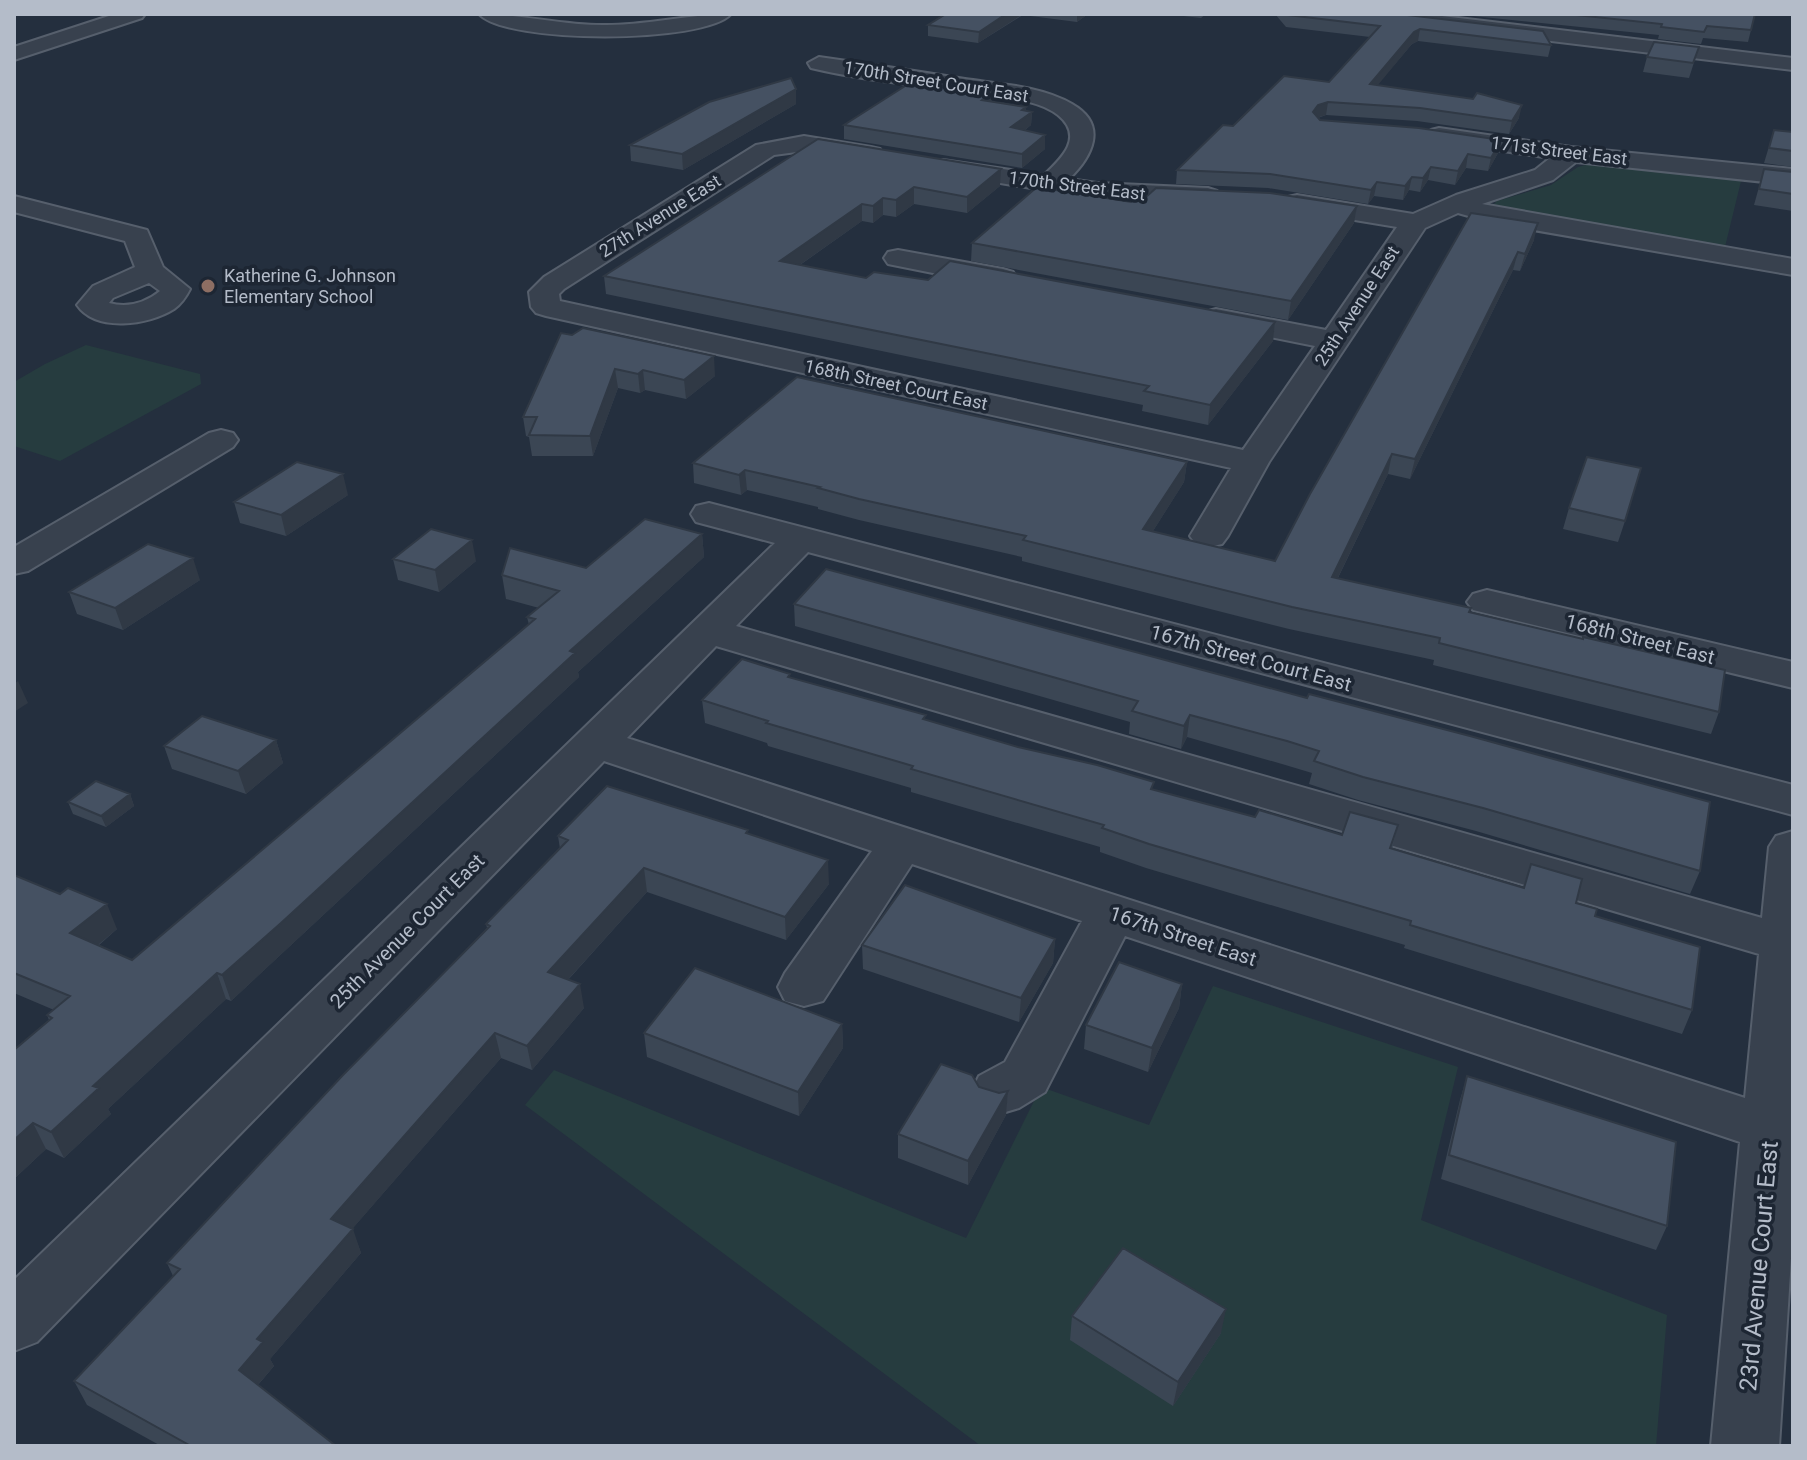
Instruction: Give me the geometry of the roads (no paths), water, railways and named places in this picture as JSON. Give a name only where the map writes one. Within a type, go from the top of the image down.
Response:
[{"type":"street","points":[[14,54],[135,14]]},
{"type":"street","points":[[489,14],[559,29],[629,32],[721,14]]},
{"type":"street","points":[[1376,14],[1793,64]]},
{"type":"street","name":"170th Street Court East","points":[[819,63],[1023,94],[1053,102],[1073,116],[1083,141],[1077,158],[1049,184]]},
{"type":"street","name":"171st Street East","points":[[1417,132],[1571,154],[1793,177]]},
{"type":"street","name":"170th Street East","points":[[788,144],[807,143],[1049,184],[1128,194],[1239,198]]},
{"type":"street","name":"27th Avenue East","points":[[544,301],[544,292],[554,283],[765,150],[788,144]]},
{"type":"street","name":"25th Avenue East","points":[[1209,536],[1252,462],[1397,244],[1416,222],[1455,205],[1544,175],[1571,154]]},
{"type":"street","points":[[1268,199],[1416,222]]},
{"type":"street","points":[[14,204],[137,236],[151,271]]},
{"type":"street","points":[[1455,205],[1493,215],[1793,267]]},
{"type":"street","points":[[898,258],[1023,282]]},
{"type":"street","name":"168th Street Court East","points":[[544,301],[546,307],[561,312],[1252,462]]},
{"type":"street","points":[[1195,314],[1335,341]]},
{"type":"street","points":[[14,563],[221,440]]},
{"type":"street","name":"167th Street Court East","points":[[709,514],[1793,800]]},
{"type":"street","name":"25th Avenue Court East","points":[[14,1322],[799,540]]},
{"type":"street","name":"168th Street East","points":[[1487,602],[1793,675]]},
{"type":"street","points":[[708,631],[1785,943]]},
{"type":"street","name":"167th Street East","points":[[596,743],[1770,1129]]},
{"type":"street","points":[[804,987],[902,843]]},
{"type":"street","name":"23rd Avenue Court East","points":[[1745,1446],[1793,847]]},
{"type":"street","points":[[999,1092],[1025,1077],[1112,912]]},
{"type":"place","name":"Katherine G. Johnson Elementary School","points":[[208,286]]}]
